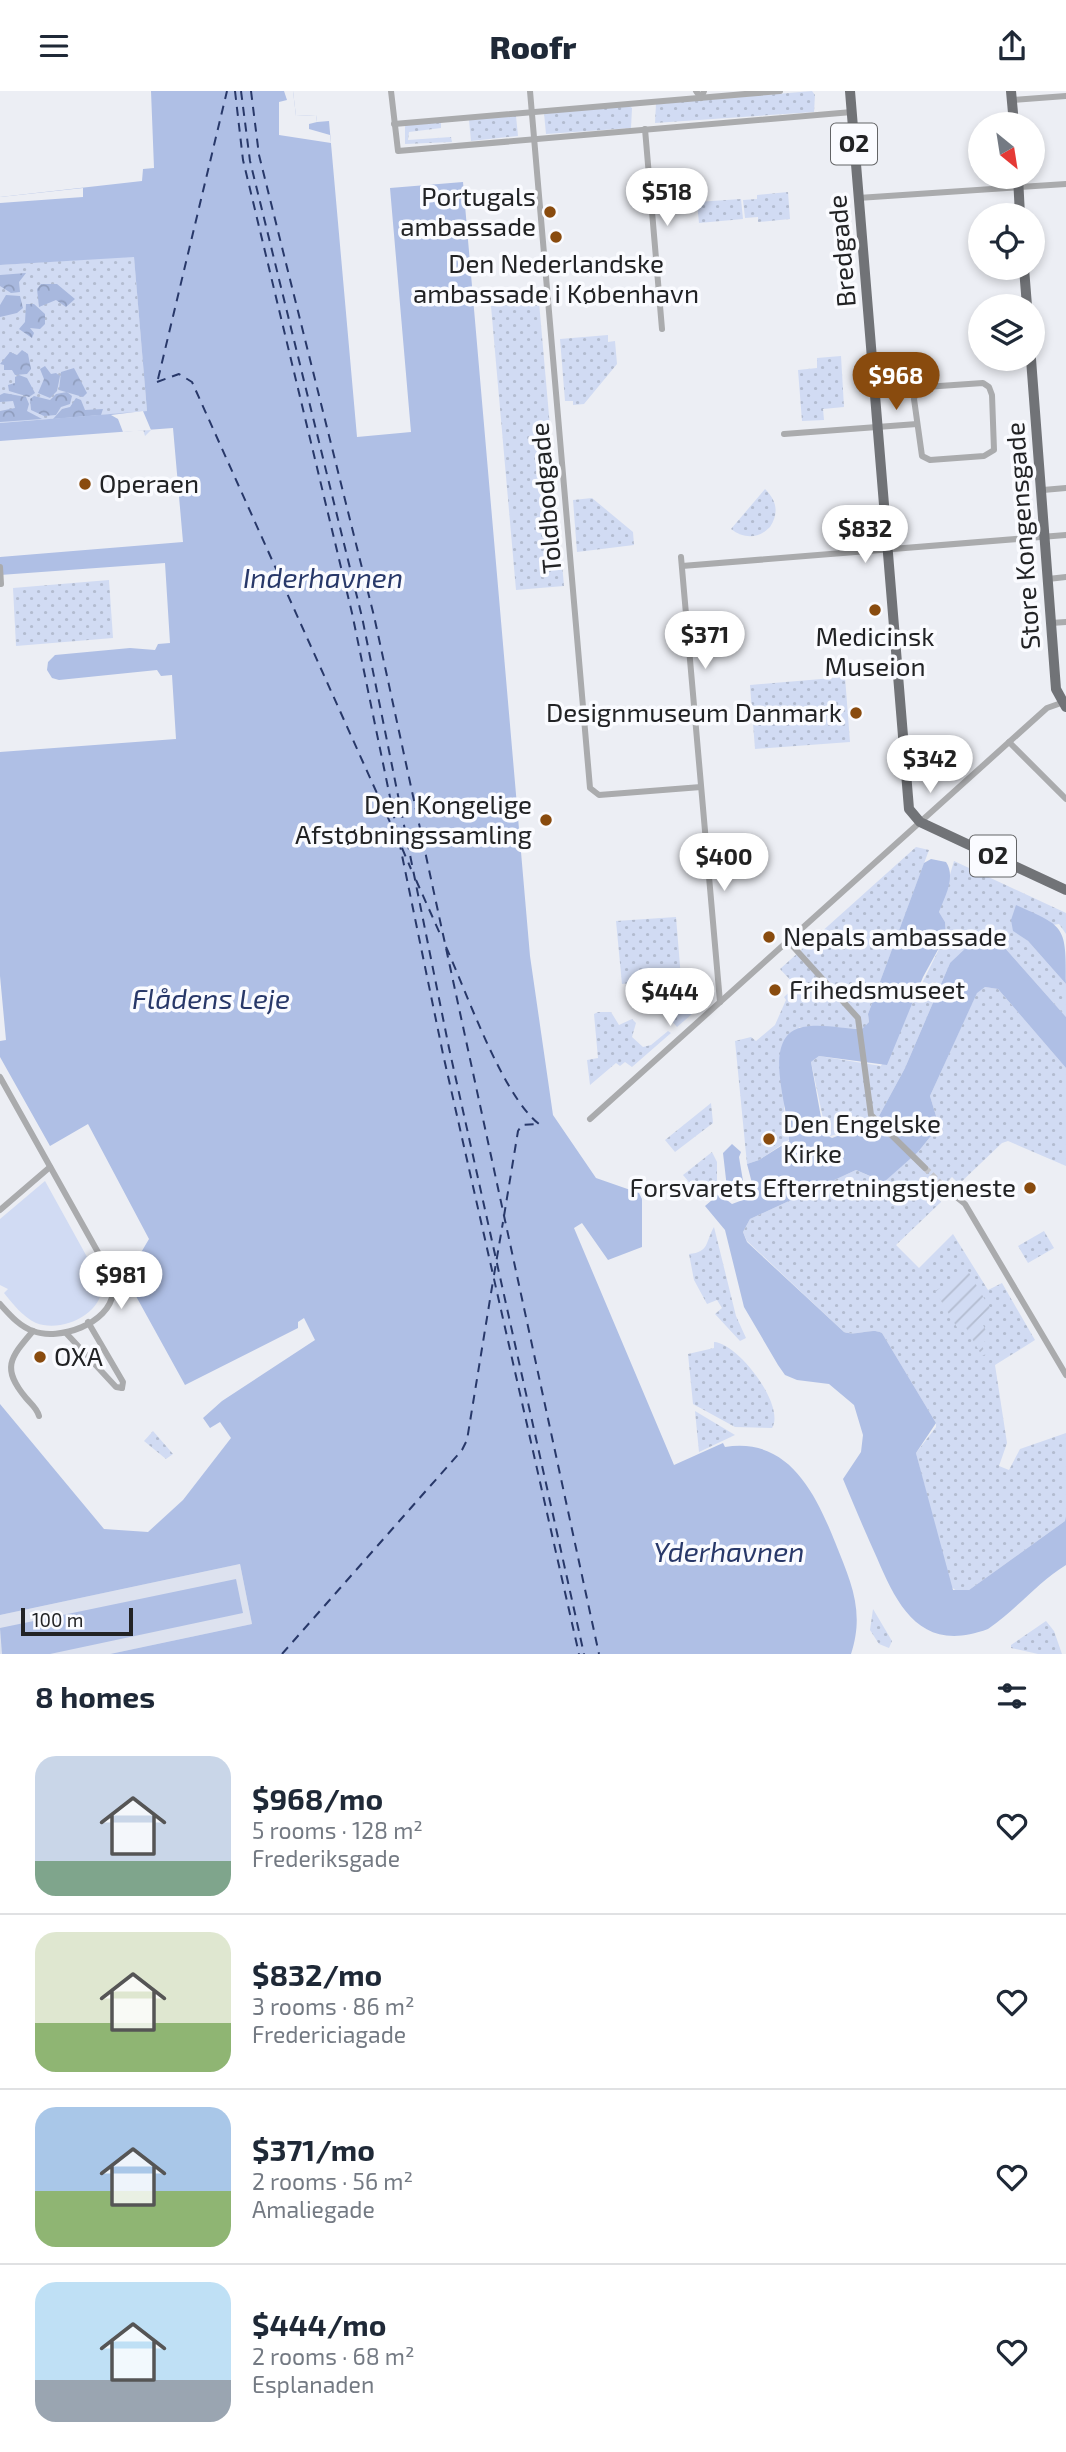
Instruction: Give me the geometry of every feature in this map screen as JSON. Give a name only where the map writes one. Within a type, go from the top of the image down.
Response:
[{"type":"main road","name":"Bredgade","points":[[850,91],[909,809],[920,822]]},
{"type":"main road","name":"Store Kongensgade","points":[[1032,371],[1056,689],[1064,704]]},
{"type":"main road","name":"O2","points":[[920,822],[1066,890]]},
{"type":"street","points":[[391,91],[398,151],[852,112]]},
{"type":"street","name":"Toldbodgade","points":[[530,91],[590,788],[600,796],[701,787]]},
{"type":"street","points":[[696,91],[702,95]]},
{"type":"street","points":[[394,124],[702,95],[780,91]]},
{"type":"street","points":[[1012,95],[1066,96]]},
{"type":"street","points":[[645,129],[662,330]]},
{"type":"street","points":[[1045,183],[1066,184]]},
{"type":"street","points":[[858,198],[968,187]]},
{"type":"street","points":[[962,384],[987,385],[992,395],[995,448],[988,455],[924,458],[919,450],[917,424],[914,399],[918,390],[962,384]]},
{"type":"street","points":[[784,434],[917,424]]},
{"type":"street","points":[[1043,490],[1066,488]]},
{"type":"street","points":[[682,566],[1066,535]]},
{"type":"street","points":[[681,557],[720,1002]]},
{"type":"street","points":[[0,567],[1,582]]},
{"type":"street","points":[[1048,579],[1066,577]]},
{"type":"street","points":[[1051,623],[1066,622]]},
{"type":"street","points":[[590,1118],[1047,708],[1064,704]]},
{"type":"street","points":[[1009,742],[1066,799]]},
{"type":"street","points":[[788,941],[858,1018],[871,1115],[925,1168]]},
{"type":"street","points":[[0,1077],[109,1272],[114,1292],[111,1301],[88,1322],[66,1333],[33,1331],[18,1322],[0,1304]]},
{"type":"street","points":[[0,1210],[50,1167]]},
{"type":"street","points":[[945,1188],[965,1204],[1066,1375]]},
{"type":"street","points":[[66,1333],[116,1387],[122,1388],[123,1382],[88,1322]]},
{"type":"street","points":[[33,1331],[16,1351],[10,1370],[14,1383],[39,1416]]},
{"type":"shaded area","points":[[812,91],[815,95],[814,112],[655,123],[656,104]]},
{"type":"shaded area","points":[[629,106],[632,108],[631,128],[546,134],[544,113]]},
{"type":"shaded area","points":[[516,116],[518,136],[471,141],[469,120]]},
{"type":"shaded area","points":[[441,122],[441,128],[409,132],[408,140],[451,137],[452,142],[405,144],[405,125]]},
{"type":"shaded area","points":[[788,192],[790,219],[758,222],[758,217],[745,218],[743,200],[757,199],[757,195]]},
{"type":"shaded area","points":[[741,199],[743,219],[699,223],[697,202]]},
{"type":"shaded area","points":[[134,256],[147,411],[144,411],[151,430],[145,436],[138,412],[0,423],[0,265]]},
{"type":"shaded area","points":[[539,302],[564,586],[516,590],[491,306]]},
{"type":"shaded area","points":[[608,335],[608,342],[615,341],[617,364],[584,404],[573,405],[573,401],[565,401],[560,339]]},
{"type":"shaded area","points":[[841,356],[844,407],[823,409],[824,420],[802,421],[798,370],[817,368],[817,358]]},
{"type":"shaded area","points":[[765,489],[775,507],[775,517],[770,527],[761,534],[751,536],[741,535],[731,529]]},
{"type":"shaded area","points":[[592,498],[633,532],[634,545],[577,552],[573,500]]},
{"type":"shaded area","points":[[109,580],[113,638],[16,646],[13,588]]},
{"type":"shaded area","points":[[845,677],[850,742],[755,749],[750,685]]},
{"type":"shaded area","points":[[916,847],[929,850],[868,1014],[869,1022],[863,1029],[799,1027],[784,1108],[790,1139],[759,1160],[747,1164],[735,1041],[751,1037],[756,1041],[775,1025],[786,1000],[784,997],[796,986],[780,969]]},
{"type":"shaded area","points":[[954,861],[1066,913],[1066,934],[1059,924],[1014,931],[1028,941],[1066,984],[1066,1017],[1004,947],[950,963],[905,1068],[879,1116],[870,1124],[827,1137],[811,1062],[819,1056],[881,1066],[946,935],[945,922],[939,912]]},
{"type":"shaded area","points":[[676,917],[681,978],[622,984],[616,921]]},
{"type":"shaded area","points":[[985,987],[998,989],[1066,1068],[1066,1166],[1008,1141],[1002,1143],[959,1184],[952,1177],[946,1183],[942,1180],[934,1194],[941,1202],[896,1245],[919,1268],[953,1234],[988,1290],[1002,1283],[1035,1340],[995,1365],[1007,1443],[999,1466],[1009,1470],[1020,1449],[1066,1433],[1066,1516],[1065,1521],[969,1590],[958,1592],[950,1586],[916,1453],[936,1427],[936,1423],[882,1333],[844,1332],[747,1241],[743,1232],[750,1219],[856,1170],[883,1182],[918,1152],[939,1126],[930,1096],[977,992]]},
{"type":"shaded area","points":[[707,997],[707,1001],[677,1027],[657,1004]]},
{"type":"shaded area","points":[[611,1012],[619,1025],[632,1019],[636,1023],[632,1037],[643,1047],[651,1045],[668,1031],[671,1033],[632,1067],[625,1062],[620,1066],[616,1063],[590,1085],[587,1060],[598,1058],[594,1014]]},
{"type":"shaded area","points":[[711,1103],[713,1123],[675,1152],[665,1140]]},
{"type":"shaded area","points":[[712,1152],[717,1162],[717,1191],[704,1200],[683,1175]]},
{"type":"shaded area","points":[[45,1181],[102,1284],[101,1295],[89,1312],[69,1323],[58,1325],[36,1323],[27,1317],[4,1293],[8,1289],[0,1285],[0,1219]]},
{"type":"shaded area","points":[[714,1227],[736,1316],[746,1338],[740,1341],[715,1314],[722,1308],[717,1300],[707,1304],[694,1280],[689,1254],[704,1249]]},
{"type":"shaded area","points":[[1044,1231],[1054,1248],[1028,1263],[1018,1246]]},
{"type":"shaded area","points":[[968,1271],[994,1315],[982,1323],[990,1338],[981,1344],[986,1354],[982,1356],[965,1326],[958,1329],[935,1291]]},
{"type":"shaded area","points":[[714,1342],[735,1353],[757,1377],[772,1405],[775,1418],[772,1428],[735,1427],[693,1404],[688,1354],[714,1348]]},
{"type":"shaded area","points":[[695,1411],[735,1435],[699,1452]]},
{"type":"shaded area","points":[[153,1431],[173,1454],[166,1459],[144,1441]]},
{"type":"shaded area","points":[[240,1564],[252,1624],[110,1654],[0,1654],[0,1615]]},
{"type":"shaded area","points":[[873,1609],[892,1641],[889,1648],[879,1644],[870,1630]]},
{"type":"shaded area","points":[[1046,1621],[1054,1631],[1062,1654],[1038,1654],[1011,1648],[1011,1645]]},
{"type":"green space","points":[[26,273],[19,282],[20,292],[11,293],[0,286],[0,275]]},
{"type":"green space","points":[[41,284],[57,284],[75,299],[66,307],[56,300],[39,307],[37,289]]},
{"type":"green space","points":[[6,295],[20,296],[23,308],[17,313],[0,317],[0,305]]},
{"type":"green space","points":[[26,304],[34,304],[45,314],[45,324],[40,329],[30,328],[34,333],[32,338],[19,329],[25,322]]},
{"type":"green space","points":[[22,350],[28,354],[31,369],[27,374],[15,375],[12,370],[4,370],[4,365],[0,364],[10,352],[17,355]]},
{"type":"green space","points":[[45,366],[51,374],[60,376],[57,391],[50,398],[38,393],[44,379],[40,369]]},
{"type":"green space","points":[[74,368],[87,393],[83,397],[59,390],[61,372]]},
{"type":"green space","points":[[19,375],[27,378],[35,393],[29,397],[9,391],[8,385],[15,383],[15,377]]},
{"type":"green space","points":[[67,392],[72,396],[70,404],[61,407],[56,415],[44,416],[31,410],[30,399],[34,396],[50,400],[56,394]]},
{"type":"green space","points":[[4,393],[26,397],[29,404],[27,411],[42,419],[0,422],[0,411],[15,408],[13,401],[0,402],[0,395]]},
{"type":"green space","points":[[76,398],[81,400],[85,410],[103,409],[101,415],[53,419],[62,409],[70,407]]},
{"type":"water","points":[[151,91],[293,91],[296,116],[316,115],[317,122],[329,121],[357,437],[411,432],[390,188],[463,182],[530,956],[553,1115],[596,1178],[639,1193],[642,1199],[642,1247],[608,1260],[582,1223],[574,1228],[674,1465],[723,1443],[725,1447],[747,1446],[782,1459],[808,1487],[827,1523],[854,1597],[857,1624],[851,1654],[110,1654],[252,1624],[240,1564],[0,1615],[0,1404],[104,1529],[148,1532],[183,1500],[231,1438],[220,1422],[210,1428],[203,1418],[222,1401],[315,1340],[304,1318],[298,1322],[298,1328],[185,1385],[126,1278],[149,1239],[88,1124],[50,1146],[0,1057],[0,1041],[6,1040],[0,976],[0,752],[176,739],[172,675],[161,676],[157,670],[59,680],[52,678],[47,670],[48,662],[55,655],[130,648],[155,650],[158,644],[170,643],[165,563],[0,575],[0,557],[183,542],[173,428],[0,441],[0,423],[147,411],[134,257],[0,265],[0,197],[142,181],[143,169],[154,168]]},
{"type":"water","points":[[931,859],[946,862],[949,868],[948,887],[939,912],[945,922],[946,935],[923,977],[887,1065],[819,1056],[811,1062],[824,1134],[832,1138],[870,1124],[879,1116],[905,1068],[950,963],[968,946],[993,942],[1004,947],[1066,1017],[1066,1068],[998,989],[985,987],[977,993],[930,1096],[939,1126],[918,1152],[884,1182],[856,1170],[750,1219],[743,1232],[747,1242],[844,1332],[882,1333],[936,1423],[916,1453],[953,1590],[969,1590],[1065,1521],[1066,1516],[1066,1565],[988,1629],[965,1635],[945,1635],[929,1630],[915,1621],[894,1593],[843,1479],[861,1452],[863,1435],[854,1405],[829,1384],[797,1380],[785,1375],[744,1307],[725,1230],[705,1206],[719,1194],[732,1204],[748,1198],[753,1187],[747,1164],[759,1160],[789,1141],[779,1060],[782,1045],[790,1033],[810,1026],[862,1029],[869,1022],[868,1014],[924,863]]},
{"type":"water","points":[[1016,905],[1045,918],[1060,931],[1065,950],[1066,984],[1028,941],[1013,931],[1011,920]]},
{"type":"water","points":[[732,1144],[741,1152],[739,1157],[744,1187],[735,1193],[727,1188],[723,1153]]},
{"type":"water","points":[[236,1579],[243,1613],[50,1654],[2,1654],[0,1628]]},
{"type":"pier","points":[[284,91],[293,91],[296,116],[316,115],[317,122],[309,124],[309,129],[330,135],[331,143],[279,135],[279,102],[287,100]]},
{"type":"pier","points":[[83,188],[83,197],[0,203],[0,197]]},
{"type":"pier","points":[[143,411],[151,430],[123,432],[118,419],[111,415]]},
{"type":"ferry route","points":[[158,379],[227,91]]},
{"type":"ferry route","points":[[235,91],[243,160],[352,613],[443,1054],[579,1654]]},
{"type":"ferry route","points":[[241,91],[250,161],[362,617],[449,1048],[584,1654]]},
{"type":"ferry route","points":[[251,91],[259,155],[374,616],[599,1654]]},
{"type":"ferry route","points":[[157,382],[179,374],[192,382],[398,840]]},
{"type":"ferry route","points":[[402,848],[411,869]]},
{"type":"ferry route","points":[[416,880],[441,936]]},
{"type":"ferry route","points":[[446,947],[499,1067],[525,1110],[539,1124]]},
{"type":"ferry route","points":[[504,1216],[518,1131],[522,1125],[538,1124]]},
{"type":"ferry route","points":[[494,1275],[503,1222]]},
{"type":"ferry route","points":[[282,1654],[462,1450],[467,1440],[493,1281]]},
{"type":"tunnel","points":[[925,1168],[945,1188]]},
{"type":"place","name":"Portugals ambassade","points":[[550,212]]},
{"type":"place","name":"Den Nederlandske ambassade i København","points":[[556,237]]},
{"type":"place","name":"Operaen","points":[[85,484]]},
{"type":"place","name":"Medicinsk Museion","points":[[875,610]]},
{"type":"place","name":"Designmuseum Danmark","points":[[856,713]]},
{"type":"place","name":"Den Kongelige Afstøbningssamling","points":[[546,820]]},
{"type":"place","name":"Nepals ambassade","points":[[769,937]]},
{"type":"place","name":"Frihedsmuseet","points":[[775,990]]},
{"type":"place","name":"Den Engelske Kirke","points":[[769,1139]]},
{"type":"place","name":"Forsvarets Efterretningstjeneste","points":[[1030,1188]]},
{"type":"place","name":"OXA","points":[[40,1357]]},
{"type":"water label","name":"Inderhavnen","points":[[323,578]]},
{"type":"water label","name":"Flådens Leje","points":[[211,999]]},
{"type":"water label","name":"Yderhavnen","points":[[729,1552]]}]
